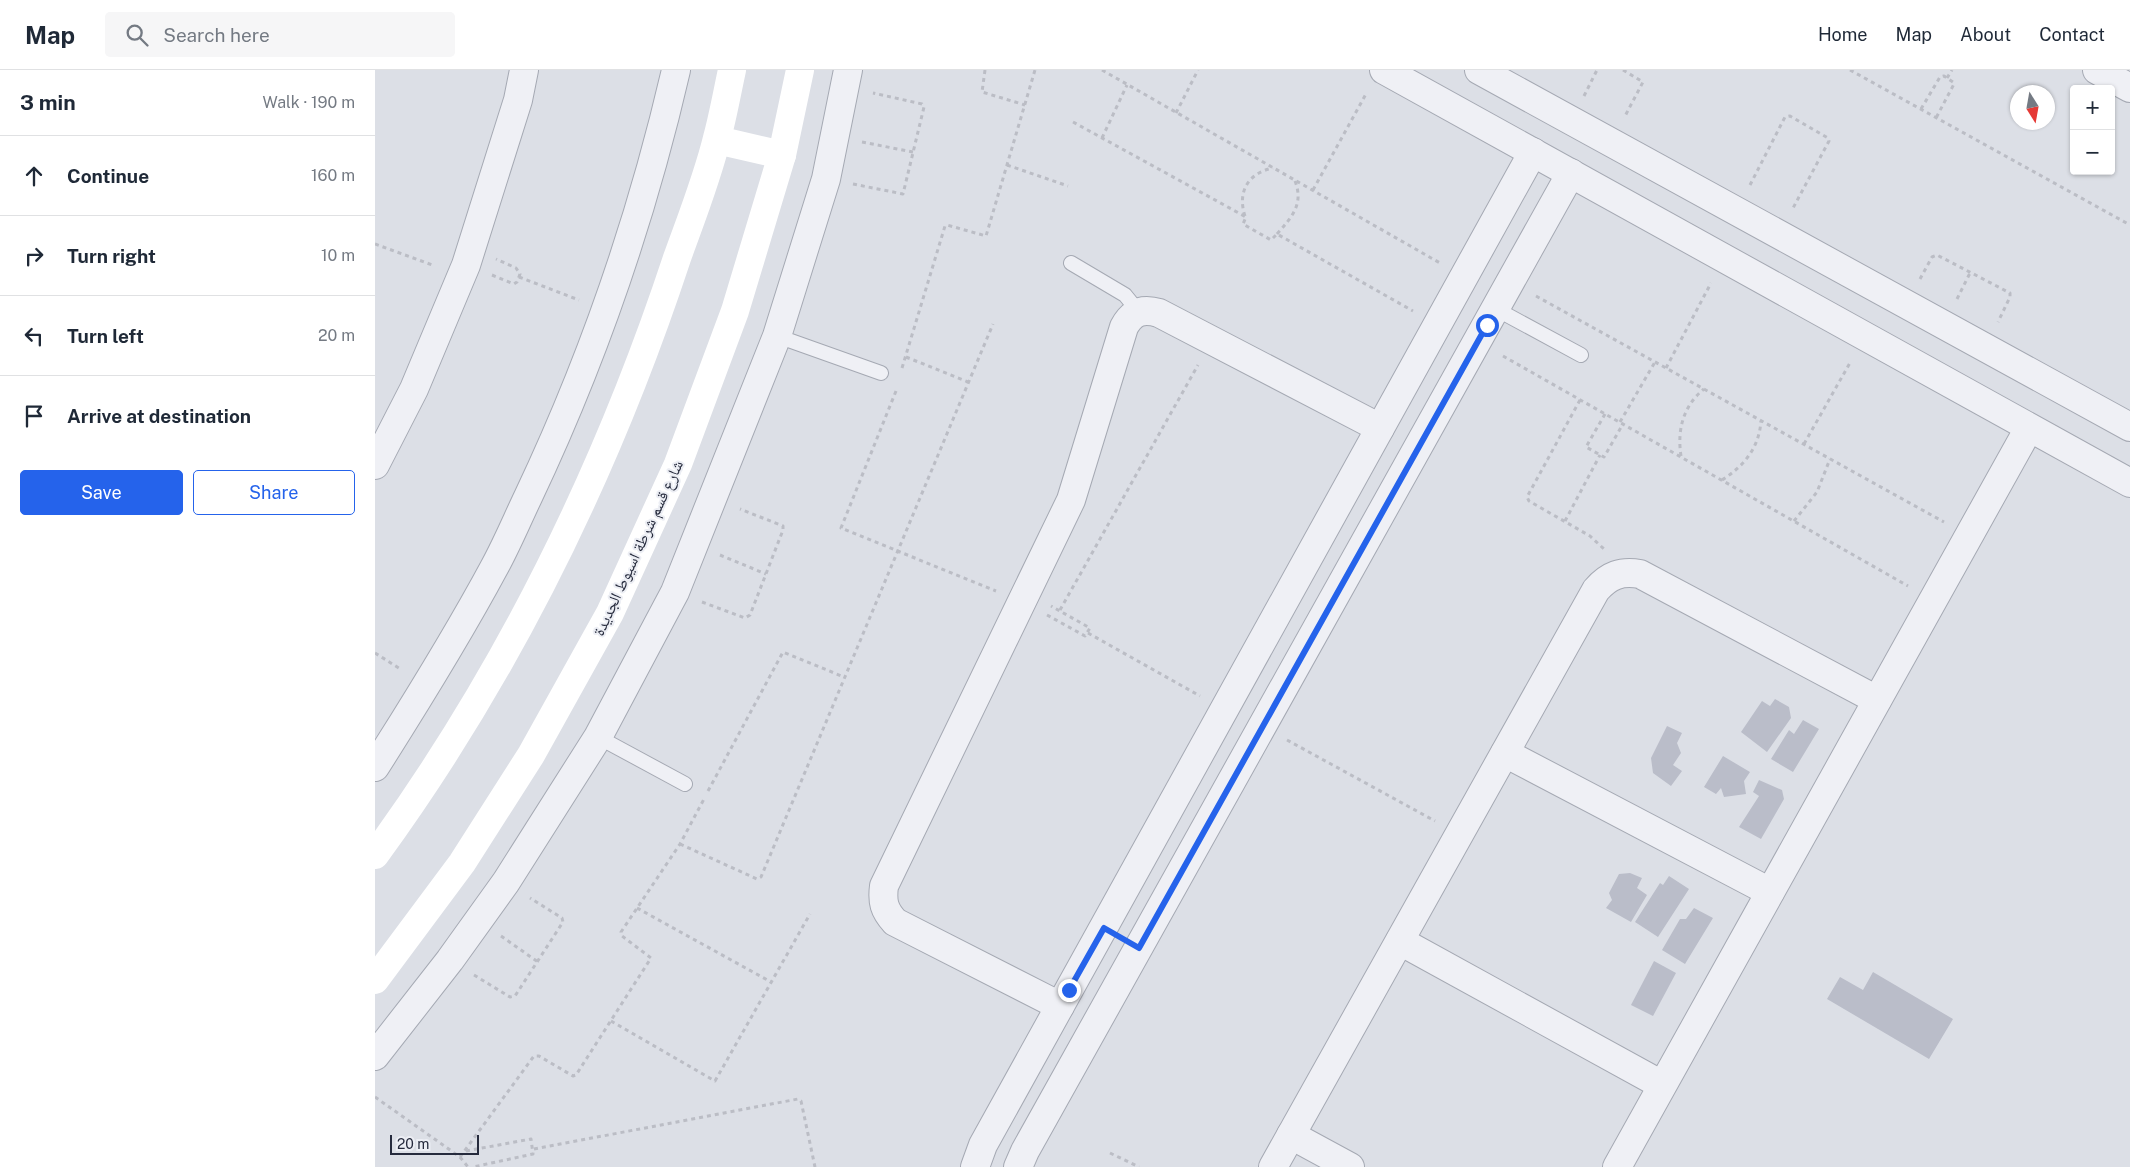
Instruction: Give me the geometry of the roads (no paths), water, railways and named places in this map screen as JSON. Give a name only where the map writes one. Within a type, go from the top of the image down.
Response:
[{"type":"main road","points":[[375,854],[468,714],[539,588],[597,467],[655,324],[717,140],[732,70]]},
{"type":"main road","name":"شارع قسم شرطة اسيوط الجديدة","points":[[375,980],[462,863],[531,756],[610,612],[678,464],[735,311],[782,155],[800,70]]},
{"type":"main road","points":[[717,140],[782,155]]},
{"type":"street","points":[[375,465],[414,389],[472,249],[518,100],[524,70]]},
{"type":"street","points":[[375,767],[428,686],[495,565],[555,440],[607,311],[659,145],[676,70]]},
{"type":"street","points":[[1479,70],[2130,427]]},
{"type":"street","points":[[2097,70],[2130,88]]},
{"type":"street","points":[[375,1056],[451,960],[506,882],[598,737],[675,592],[695,546],[777,336],[826,179],[847,78]]},
{"type":"street","points":[[1377,79],[1533,152],[2130,483]]},
{"type":"street","points":[[975,1167],[983,1145],[1533,152]]},
{"type":"street","points":[[1018,1167],[1571,173]]},
{"type":"street","points":[[1060,1006],[895,922],[886,912],[883,900],[884,886],[1071,500],[1124,327],[1129,318],[1138,311],[1149,310],[1159,313],[1380,428]]},
{"type":"street","points":[[1617,1167],[2029,428]]},
{"type":"street","points":[[1273,1167],[1604,580],[1615,574],[1627,572],[1640,574],[1877,700]]},
{"type":"street","points":[[1505,753],[1770,892]]},
{"type":"street","points":[[1104,928],[1139,948]]},
{"type":"street","points":[[1400,941],[1662,1085]]},
{"type":"street","points":[[1291,1135],[1350,1167]]},
{"type":"lane","points":[[1071,262],[1125,296],[1138,311]]},
{"type":"lane","points":[[1496,309],[1581,356]]},
{"type":"lane","points":[[777,336],[881,373]]},
{"type":"lane","points":[[598,737],[685,784]]}]
